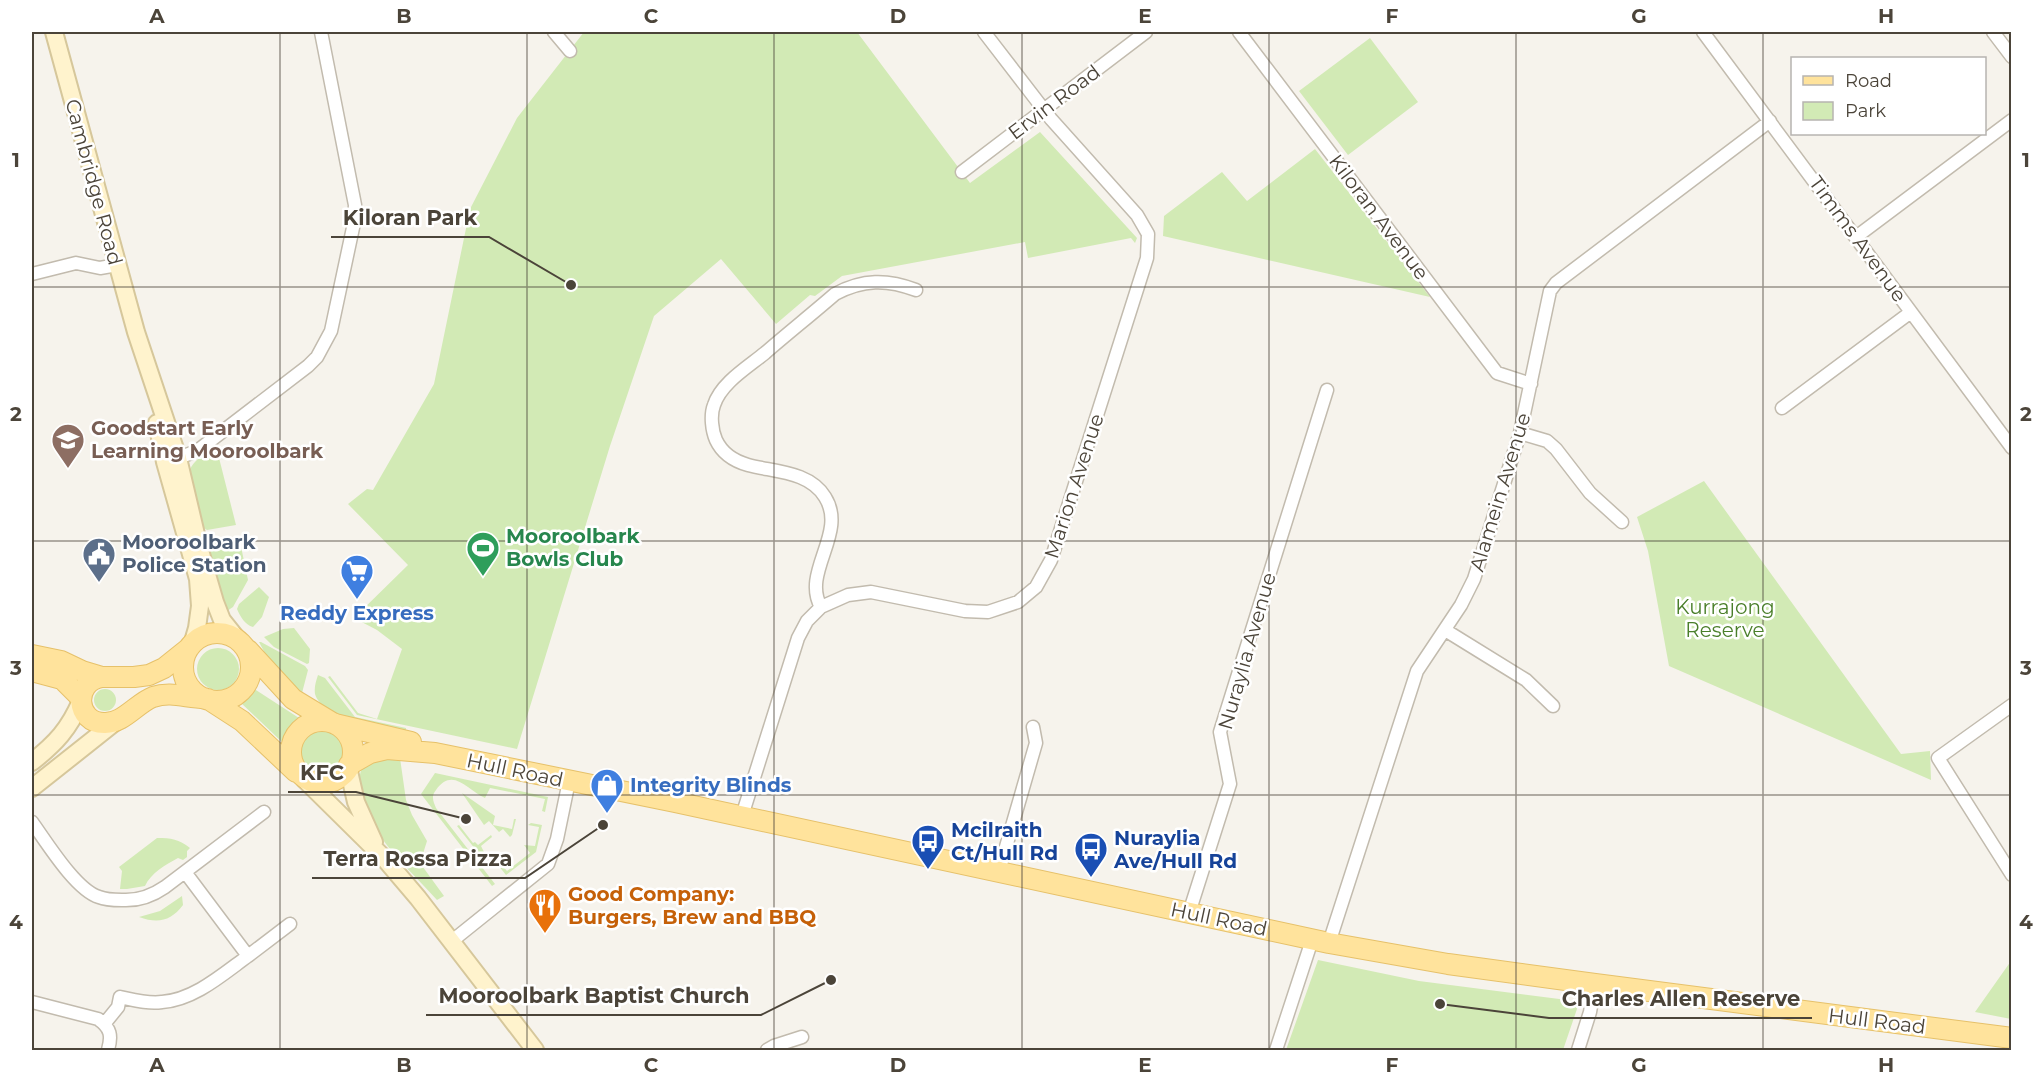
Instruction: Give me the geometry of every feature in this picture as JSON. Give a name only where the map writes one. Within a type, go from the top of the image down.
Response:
[{"type":"main road","name":"Cambridge Road","points":[[54,32],[193,541],[219,614],[227,628],[242,644]]},
{"type":"main road","name":"Cambridge Road","points":[[190,647],[198,620],[200,594],[193,541]]},
{"type":"main road","points":[[32,762],[65,732],[83,690],[90,681],[106,677],[149,675],[169,666],[204,636],[214,633],[224,634],[242,644],[251,663],[250,674],[239,693],[218,700],[180,694],[159,695],[145,701],[32,788]]},
{"type":"main road","name":"Hull Road","points":[[242,644],[293,699],[332,723],[406,740],[435,753]]},
{"type":"main road","points":[[190,647],[184,662],[185,677],[193,690],[249,727],[384,858],[452,941],[535,1050]]},
{"type":"main road","points":[[38,664],[106,677],[122,685],[127,696],[128,707],[121,718],[104,723],[93,720],[84,711],[81,699],[64,680],[38,664]]},
{"type":"main road","points":[[313,722],[332,723],[344,732],[351,742],[352,753],[349,766],[339,778],[325,784],[314,783],[302,778],[295,767],[292,754],[296,735],[313,722]]},
{"type":"main road","name":"Hull Road","points":[[349,766],[370,753],[387,749],[435,753],[742,816],[1320,941],[1448,964],[2012,1038]]},
{"type":"main road","points":[[349,766],[362,817],[384,858]]},
{"type":"street","points":[[172,460],[197,451],[308,366],[317,357],[331,331],[354,224],[355,205],[321,32]]},
{"type":"street","points":[[554,32],[570,51]]},
{"type":"street","name":"Marion Avenue","points":[[742,816],[798,638],[807,621],[821,607],[848,595],[871,592],[965,611],[988,612],[1018,602],[1036,587],[1051,560],[1147,258],[1148,234],[1137,215],[1044,110],[984,32]]},
{"type":"street","name":"Ervin Road","points":[[962,172],[1146,32]]},
{"type":"street","name":"Kiloran Avenue","points":[[1239,32],[1497,373],[1531,384]]},
{"type":"street","name":"Timms Avenue","points":[[1703,32],[2012,448]]},
{"type":"street","points":[[1993,32],[2012,57]]},
{"type":"street","points":[[1856,237],[2012,120]]},
{"type":"street","name":"Alamein Avenue","points":[[1276,1050],[1320,941],[1417,671],[1461,605],[1474,579],[1520,433],[1550,291],[1556,284],[1770,121]]},
{"type":"street","points":[[32,274],[75,263],[100,268],[117,265]]},
{"type":"street","points":[[821,607],[815,592],[832,520],[826,499],[818,488],[802,478],[746,464],[725,453],[713,434],[713,405],[728,385],[845,288],[866,282],[897,283],[916,290]]},
{"type":"street","points":[[1782,408],[1911,312]]},
{"type":"street","name":"Nuraylia Avenue","points":[[1189,913],[1230,784],[1220,732],[1327,390]]},
{"type":"street","points":[[1520,433],[1547,441],[1556,449],[1590,493],[1622,522]]},
{"type":"street","points":[[1445,630],[1526,680],[1553,706]]},
{"type":"street","points":[[2012,705],[1938,758],[2012,875]]},
{"type":"street","points":[[999,871],[1036,743],[1033,727]]},
{"type":"street","points":[[452,941],[548,864],[557,839],[568,781]]},
{"type":"street","points":[[32,822],[78,883],[99,897],[131,901],[155,894],[264,812]]},
{"type":"street","points":[[185,872],[248,956]]},
{"type":"street","points":[[105,1023],[118,1007],[120,997],[152,1003],[180,998],[211,982],[291,924]]},
{"type":"street","points":[[1578,1050],[1590,1012],[1595,984]]},
{"type":"street","points":[[32,1002],[91,1016],[105,1023],[111,1034],[108,1050]]},
{"type":"street","points":[[767,1050],[802,1036]]},
{"type":"green space","points":[[584,32],[857,32],[970,183],[1040,132],[1137,238],[1135,243],[1131,238],[1028,258],[1025,242],[842,276],[815,296],[810,295],[776,324],[721,259],[654,316],[610,446],[517,749],[357,715],[328,677],[330,676],[358,713],[377,719],[402,649],[377,630],[354,618],[408,565],[348,504],[367,489],[373,490],[434,384],[470,209],[517,118]]},
{"type":"green space","points":[[1370,38],[1418,102],[1348,155],[1299,91]]},
{"type":"green space","points":[[1315,149],[1430,297],[1163,236],[1164,216],[1222,172],[1247,201]]},
{"type":"green space","points":[[216,446],[236,525],[207,530],[204,528],[188,479],[194,463]]},
{"type":"green space","name":"Kurrajong Reserve","points":[[1704,481],[1901,754],[1930,751],[1931,780],[1669,666],[1648,551],[1637,517]]},
{"type":"green space","points":[[239,537],[248,580],[233,607],[227,611],[207,544]]},
{"type":"green space","points":[[259,587],[269,597],[262,617],[253,627],[245,622],[237,609],[239,604]]},
{"type":"green space","points":[[294,628],[310,649],[307,664],[274,647],[264,637],[283,629]]},
{"type":"green space","points":[[259,642],[305,666],[308,670],[302,693],[300,694],[267,657]]},
{"type":"green space","points":[[218,648],[226,649],[233,654],[238,661],[238,677],[233,684],[226,689],[218,690],[210,689],[203,684],[198,677],[197,669],[198,661],[203,654],[210,649]]},
{"type":"green space","points":[[318,675],[325,678],[355,717],[406,728],[406,733],[354,721],[329,710],[320,703],[315,694]]},
{"type":"green space","points":[[253,688],[299,718],[288,728],[282,742],[240,702]]},
{"type":"green space","points":[[101,689],[109,689],[116,696],[116,704],[109,711],[101,711],[94,704],[94,696]]},
{"type":"green space","points":[[322,730],[330,731],[337,736],[342,743],[342,759],[337,766],[330,771],[322,772],[314,771],[307,766],[302,759],[301,751],[302,743],[307,736],[314,731]]},
{"type":"green space","points":[[374,758],[400,758],[406,800],[427,841],[420,863],[444,896],[437,900],[391,850],[365,807],[360,772]]},
{"type":"green space","points":[[435,773],[548,797],[545,812],[542,811],[545,799],[490,788],[485,798],[454,780],[442,783],[434,792],[433,799],[436,808],[495,884],[492,886],[421,794]]},
{"type":"green space","points":[[462,793],[495,816],[493,825],[512,829],[514,819],[516,819],[512,835],[510,837],[503,829],[499,832],[489,821],[484,825]]},
{"type":"green space","points":[[531,823],[542,825],[536,852],[506,875],[498,865],[500,863],[507,871],[530,853],[524,845],[535,846],[539,827],[528,825]]},
{"type":"green space","points":[[459,825],[473,843],[478,845],[491,835],[492,837],[481,846],[486,856],[483,859],[457,826]]},
{"type":"green space","points":[[157,838],[167,838],[186,845],[190,848],[187,851],[187,857],[183,860],[178,858],[163,867],[151,877],[145,886],[120,889],[122,871],[119,867]]},
{"type":"green space","points":[[182,896],[183,905],[169,918],[152,920],[139,917],[160,911]]},
{"type":"green space","points":[[1318,960],[1419,981],[1575,1001],[1578,1002],[1578,1006],[1563,1050],[1286,1050]]},
{"type":"green space","points":[[2011,961],[2011,1019],[1975,1012]]},
{"type":"place","name":"Kiloran Park","points":[[571,285]]},
{"type":"place","name":"Goodstart Early Learning Mooroolbark","points":[[68,469]]},
{"type":"place","name":"Mooroolbark Bowls Club","points":[[483,577]]},
{"type":"place","name":"Mooroolbark Police Station","points":[[99,583]]},
{"type":"place","name":"Reddy Express","points":[[357,600]]},
{"type":"place","name":"Integrity Blinds","points":[[607,814]]},
{"type":"place","name":"KFC","points":[[466,819]]},
{"type":"place","name":"Terra Rossa Pizza","points":[[603,825]]},
{"type":"place","name":"Mcilraith Ct/Hull Rd","points":[[928,870]]},
{"type":"place","name":"Nuraylia Ave/Hull Rd","points":[[1091,878]]},
{"type":"place","name":"Good Company: Burgers, Brew and BBQ","points":[[545,934]]},
{"type":"place","name":"Mooroolbark Baptist Church","points":[[831,980]]},
{"type":"place","name":"Charles Allen Reserve","points":[[1440,1004]]}]
